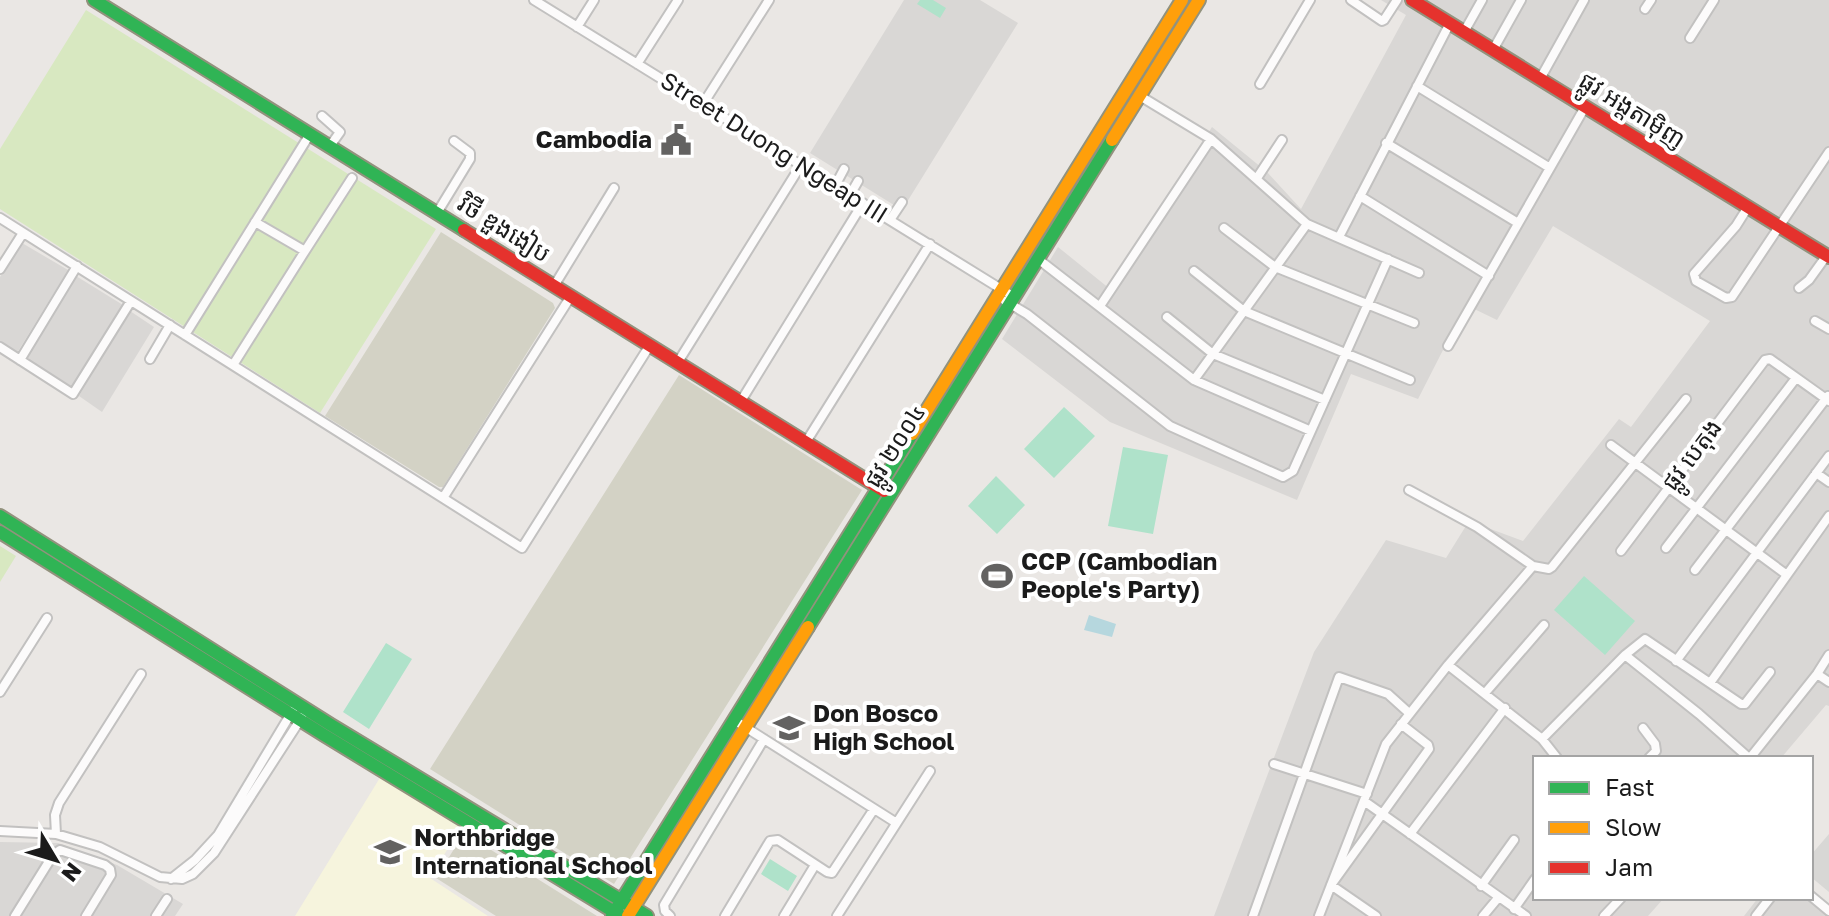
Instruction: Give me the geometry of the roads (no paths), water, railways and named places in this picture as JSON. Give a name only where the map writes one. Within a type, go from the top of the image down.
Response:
[{"type":"main road","name":"វិថី ឌួងងៀប","points":[[94,0],[891,495]]},
{"type":"main road","name":"ផ្លូវ ២០០៤","points":[[622,911],[734,720],[1182,0]]},
{"type":"main road","name":"ផ្លូវ ២០០៤","points":[[622,911],[745,727],[1199,0]]},
{"type":"main road","name":"ផ្លូវ អង្តតាម៉ិញ","points":[[1414,1],[1828,256]]},
{"type":"main road","points":[[0,516],[298,712]]},
{"type":"main road","points":[[0,532],[622,911],[647,916]]},
{"type":"street","name":"Street Duong Ngeap III","points":[[534,0],[930,244],[1012,300],[1170,426],[1280,476],[1293,471],[1388,259]]},
{"type":"street","points":[[577,27],[594,0]]},
{"type":"street","points":[[637,64],[678,0]]},
{"type":"street","points":[[703,104],[769,0]]},
{"type":"street","points":[[1260,84],[1310,0]]},
{"type":"street","points":[[1351,0],[1382,21],[1397,0]]},
{"type":"street","points":[[1464,32],[1482,0]]},
{"type":"street","points":[[1493,50],[1521,0]]},
{"type":"street","points":[[1540,79],[1584,0]]},
{"type":"street","points":[[1645,9],[1651,0]]},
{"type":"street","points":[[1690,38],[1711,1]]},
{"type":"street","points":[[1339,237],[1450,23]]},
{"type":"street","points":[[1417,86],[1550,168]]},
{"type":"street","points":[[1140,96],[1211,139],[1307,224],[1419,273]]},
{"type":"street","points":[[1448,346],[1585,107]]},
{"type":"street","points":[[322,116],[340,132],[330,146]]},
{"type":"street","points":[[185,335],[310,134]]},
{"type":"street","points":[[1100,306],[1211,139]]},
{"type":"street","points":[[1257,178],[1282,140]]},
{"type":"street","points":[[437,213],[470,159],[470,153],[454,141]]},
{"type":"street","points":[[1386,143],[1518,223]]},
{"type":"street","points":[[1748,207],[1729,236],[1694,274],[1696,281],[1729,298],[1781,227],[1829,152]]},
{"type":"street","points":[[678,362],[801,165]]},
{"type":"street","points":[[835,186],[844,169]]},
{"type":"street","points":[[233,365],[352,178]]},
{"type":"street","points":[[850,195],[858,181]]},
{"type":"street","points":[[554,286],[614,188]]},
{"type":"street","points":[[1360,196],[1489,276]]},
{"type":"street","points":[[890,220],[902,202]]},
{"type":"street","points":[[741,401],[863,203]]},
{"type":"street","points":[[0,218],[522,548],[650,345]]},
{"type":"street","points":[[255,222],[305,251]]},
{"type":"street","points":[[1194,380],[1307,224]]},
{"type":"street","points":[[1224,228],[1275,267],[1414,323]]},
{"type":"street","points":[[0,269],[23,233]]},
{"type":"street","points":[[806,442],[930,244]]},
{"type":"street","points":[[1799,288],[1828,256]]},
{"type":"street","points":[[1038,259],[1194,380],[1311,431]]},
{"type":"street","points":[[20,360],[77,266]]},
{"type":"street","points":[[1194,271],[1244,311],[1410,380]]},
{"type":"street","points":[[443,498],[571,296]]},
{"type":"street","points":[[0,347],[73,394],[131,301]]},
{"type":"street","points":[[1167,317],[1213,354],[1325,400]]},
{"type":"street","points":[[1815,321],[1829,329]]},
{"type":"street","points":[[150,359],[170,325]]},
{"type":"street","name":"ផ្លូវ បេតុង","points":[[1621,551],[1667,486],[1765,360],[1770,359],[1796,378],[1666,548]]},
{"type":"street","points":[[1695,570],[1828,398],[1796,378]]},
{"type":"street","points":[[1409,490],[1477,527],[1533,566],[1549,569],[1686,399]]},
{"type":"street","points":[[1611,445],[1787,575]]},
{"type":"street","points":[[1676,661],[1829,456]]},
{"type":"street","points":[[1816,473],[1829,482]]},
{"type":"street","points":[[1710,683],[1829,516]]},
{"type":"street","points":[[1319,916],[1386,744],[1448,665],[1533,566]]},
{"type":"street","points":[[0,692],[47,618]]},
{"type":"street","points":[[1485,693],[1544,625]]},
{"type":"street","points":[[1542,739],[1625,655],[1645,639],[1743,705],[1770,672]]},
{"type":"street","points":[[1625,655],[1748,756]]},
{"type":"street","points":[[1752,756],[1829,655]]},
{"type":"street","points":[[1448,665],[1542,739],[1555,756]]},
{"type":"street","points":[[56,834],[55,815],[59,803],[141,674]]},
{"type":"street","points":[[1817,674],[1829,682]]},
{"type":"street","points":[[1253,916],[1339,677],[1379,689],[1409,713]]},
{"type":"street","points":[[1410,834],[1505,708]]},
{"type":"street","points":[[0,831],[56,834],[100,847],[151,874],[170,879],[195,860],[218,835],[298,712]]},
{"type":"street","points":[[734,720],[895,822]]},
{"type":"street","points":[[1331,885],[1430,747],[1401,724]]},
{"type":"street","points":[[1643,728],[1655,744],[1656,751],[1651,756]]},
{"type":"street","points":[[670,916],[664,905],[764,739]]},
{"type":"street","points":[[1274,764],[1365,798],[1382,815],[1526,916]]},
{"type":"street","points":[[837,916],[930,771]]},
{"type":"street","points":[[725,916],[773,839],[832,873],[874,809]]},
{"type":"street","points":[[1481,886],[1514,840]]},
{"type":"street","points":[[15,916],[53,855],[60,850],[110,869],[111,875],[86,916]]},
{"type":"street","points":[[784,916],[815,865]]},
{"type":"street","points":[[1514,909],[1533,882]]},
{"type":"street","points":[[1331,885],[1376,916]]},
{"type":"street","points":[[1483,916],[1498,898]]},
{"type":"street","points":[[156,916],[167,899]]},
{"type":"street","points":[[1604,916],[1619,900]]},
{"type":"street","points":[[1756,916],[1768,900]]},
{"type":"street","points":[[1818,916],[1827,910]]},
{"type":"water","points":[[1089,615],[1116,624],[1112,637],[1084,630]]},
{"type":"place","name":"Cambodia","points":[[676,140]]},
{"type":"place","name":"CCP (Cambodian People's Party)","points":[[997,576]]},
{"type":"place","name":"Don Bosco High School","points":[[789,728]]},
{"type":"place","name":"Northbridge International School","points":[[390,852]]}]
